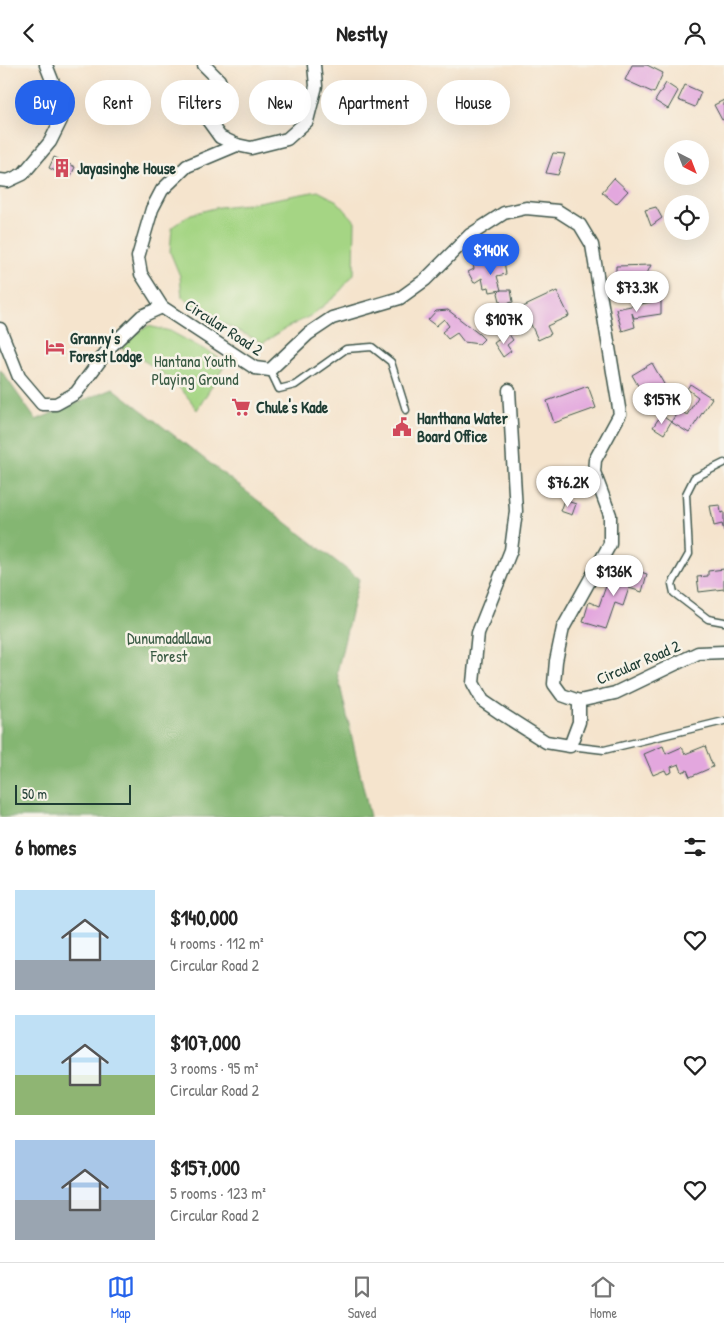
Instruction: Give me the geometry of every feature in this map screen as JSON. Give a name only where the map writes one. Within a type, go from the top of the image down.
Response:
[{"type":"street","points":[[0,180],[8,181],[23,174],[50,142],[61,120],[61,103],[46,65]]},
{"type":"street","points":[[204,65],[219,81],[222,90],[208,119],[220,137],[237,145]]},
{"type":"street","name":"Circular Road 2","points":[[314,65],[316,87],[307,121],[287,139],[251,148],[237,145],[187,166],[162,191],[152,209],[138,257],[141,275],[162,307],[255,368],[270,370],[308,333],[332,318],[400,298],[424,281],[470,235],[504,213],[526,208],[558,211],[580,225],[592,245],[620,414],[595,460],[594,472],[610,515],[610,544],[563,628],[556,661],[554,684],[562,695],[578,701],[615,693],[698,653],[724,652]]},
{"type":"street","points":[[0,329],[19,377],[42,404],[56,404],[76,393],[110,347],[142,316],[162,307]]},
{"type":"street","points":[[509,390],[516,511],[511,551],[478,633],[473,683],[483,701],[546,742],[570,745],[579,722],[578,701]]},
{"type":"lane","points":[[270,370],[279,389],[296,385],[346,349],[372,347],[391,362],[406,410]]},
{"type":"lane","points":[[724,463],[694,478],[686,494],[689,554],[672,584],[674,593],[708,619],[724,622]]},
{"type":"lane","points":[[570,745],[604,751],[724,721]]},
{"type":"green space","points":[[318,191],[337,201],[355,221],[354,274],[337,295],[312,315],[286,328],[263,343],[202,313],[182,297],[180,276],[170,252],[172,227],[191,214],[219,207],[247,204]]},
{"type":"green space","name":"Hantana Youth Playing Ground","points":[[148,326],[170,331],[227,362],[197,410],[190,399],[164,374],[122,348],[136,334]]},
{"type":"green space","name":"Dunumadallawa Forest","points":[[0,369],[36,420],[113,388],[359,579],[337,672],[370,817],[0,817]]},
{"type":"building","points":[[632,65],[647,65],[663,73],[654,93],[625,80]]},
{"type":"building","points":[[666,83],[678,91],[668,109],[655,101]]},
{"type":"building","points":[[685,85],[701,92],[695,107],[678,100]]},
{"type":"building","points":[[724,100],[724,119],[722,120],[714,105]]},
{"type":"building","points":[[553,153],[565,154],[558,175],[546,173]]},
{"type":"building","name":"Jayasinghe House","points":[[54,157],[75,167],[70,178],[49,168]]},
{"type":"building","points":[[614,178],[628,191],[616,204],[602,192]]},
{"type":"building","points":[[656,207],[662,218],[651,226],[645,210]]},
{"type":"building","points":[[494,255],[495,262],[504,261],[506,274],[497,276],[501,290],[490,292],[489,287],[484,288],[482,278],[474,283],[468,272],[474,269],[472,260]]},
{"type":"building","points":[[651,265],[643,282],[616,281],[616,266]]},
{"type":"building","points":[[501,290],[511,290],[513,302],[501,305],[498,293]]},
{"type":"building","points":[[557,291],[569,316],[547,326],[551,334],[538,340],[523,307]]},
{"type":"building","points":[[661,300],[661,314],[634,318],[632,313],[635,327],[622,331],[616,309]]},
{"type":"building","points":[[448,310],[484,339],[479,344],[464,342],[457,333],[448,339],[442,332],[449,326],[444,319],[436,326],[428,320],[436,311]]},
{"type":"building","points":[[508,333],[513,340],[507,345],[511,351],[503,357],[494,343]]},
{"type":"building","points":[[652,363],[669,393],[649,405],[632,375]]},
{"type":"building","points":[[690,384],[712,398],[689,433],[671,422],[679,410],[687,415],[698,397],[687,389]]},
{"type":"building","points":[[588,386],[596,408],[554,423],[547,401]]},
{"type":"building","points":[[661,415],[671,422],[664,434],[653,427]]},
{"type":"building","points":[[564,500],[576,504],[572,515],[560,511]]},
{"type":"building","points":[[720,505],[721,513],[724,512],[724,531],[722,524],[714,526],[710,506]]},
{"type":"building","points":[[628,568],[647,574],[642,592],[629,588],[623,606],[615,603],[606,629],[583,622],[589,602],[599,606],[611,572],[625,577]]},
{"type":"building","points":[[724,569],[724,589],[699,592],[697,577],[708,576],[708,571]]},
{"type":"building","points":[[663,746],[666,754],[682,747],[685,754],[705,746],[713,767],[690,777],[687,770],[682,772],[679,764],[671,767],[672,772],[667,774],[665,770],[653,775],[644,754]]},
{"type":"place","name":"Jayasinghe House","points":[[62,168]]},
{"type":"place","name":"Granny's Forest Lodge","points":[[55,347]]},
{"type":"place","name":"Chule's Kade","points":[[241,407]]},
{"type":"place","name":"Hanthana Water Board Office","points":[[402,427]]}]
